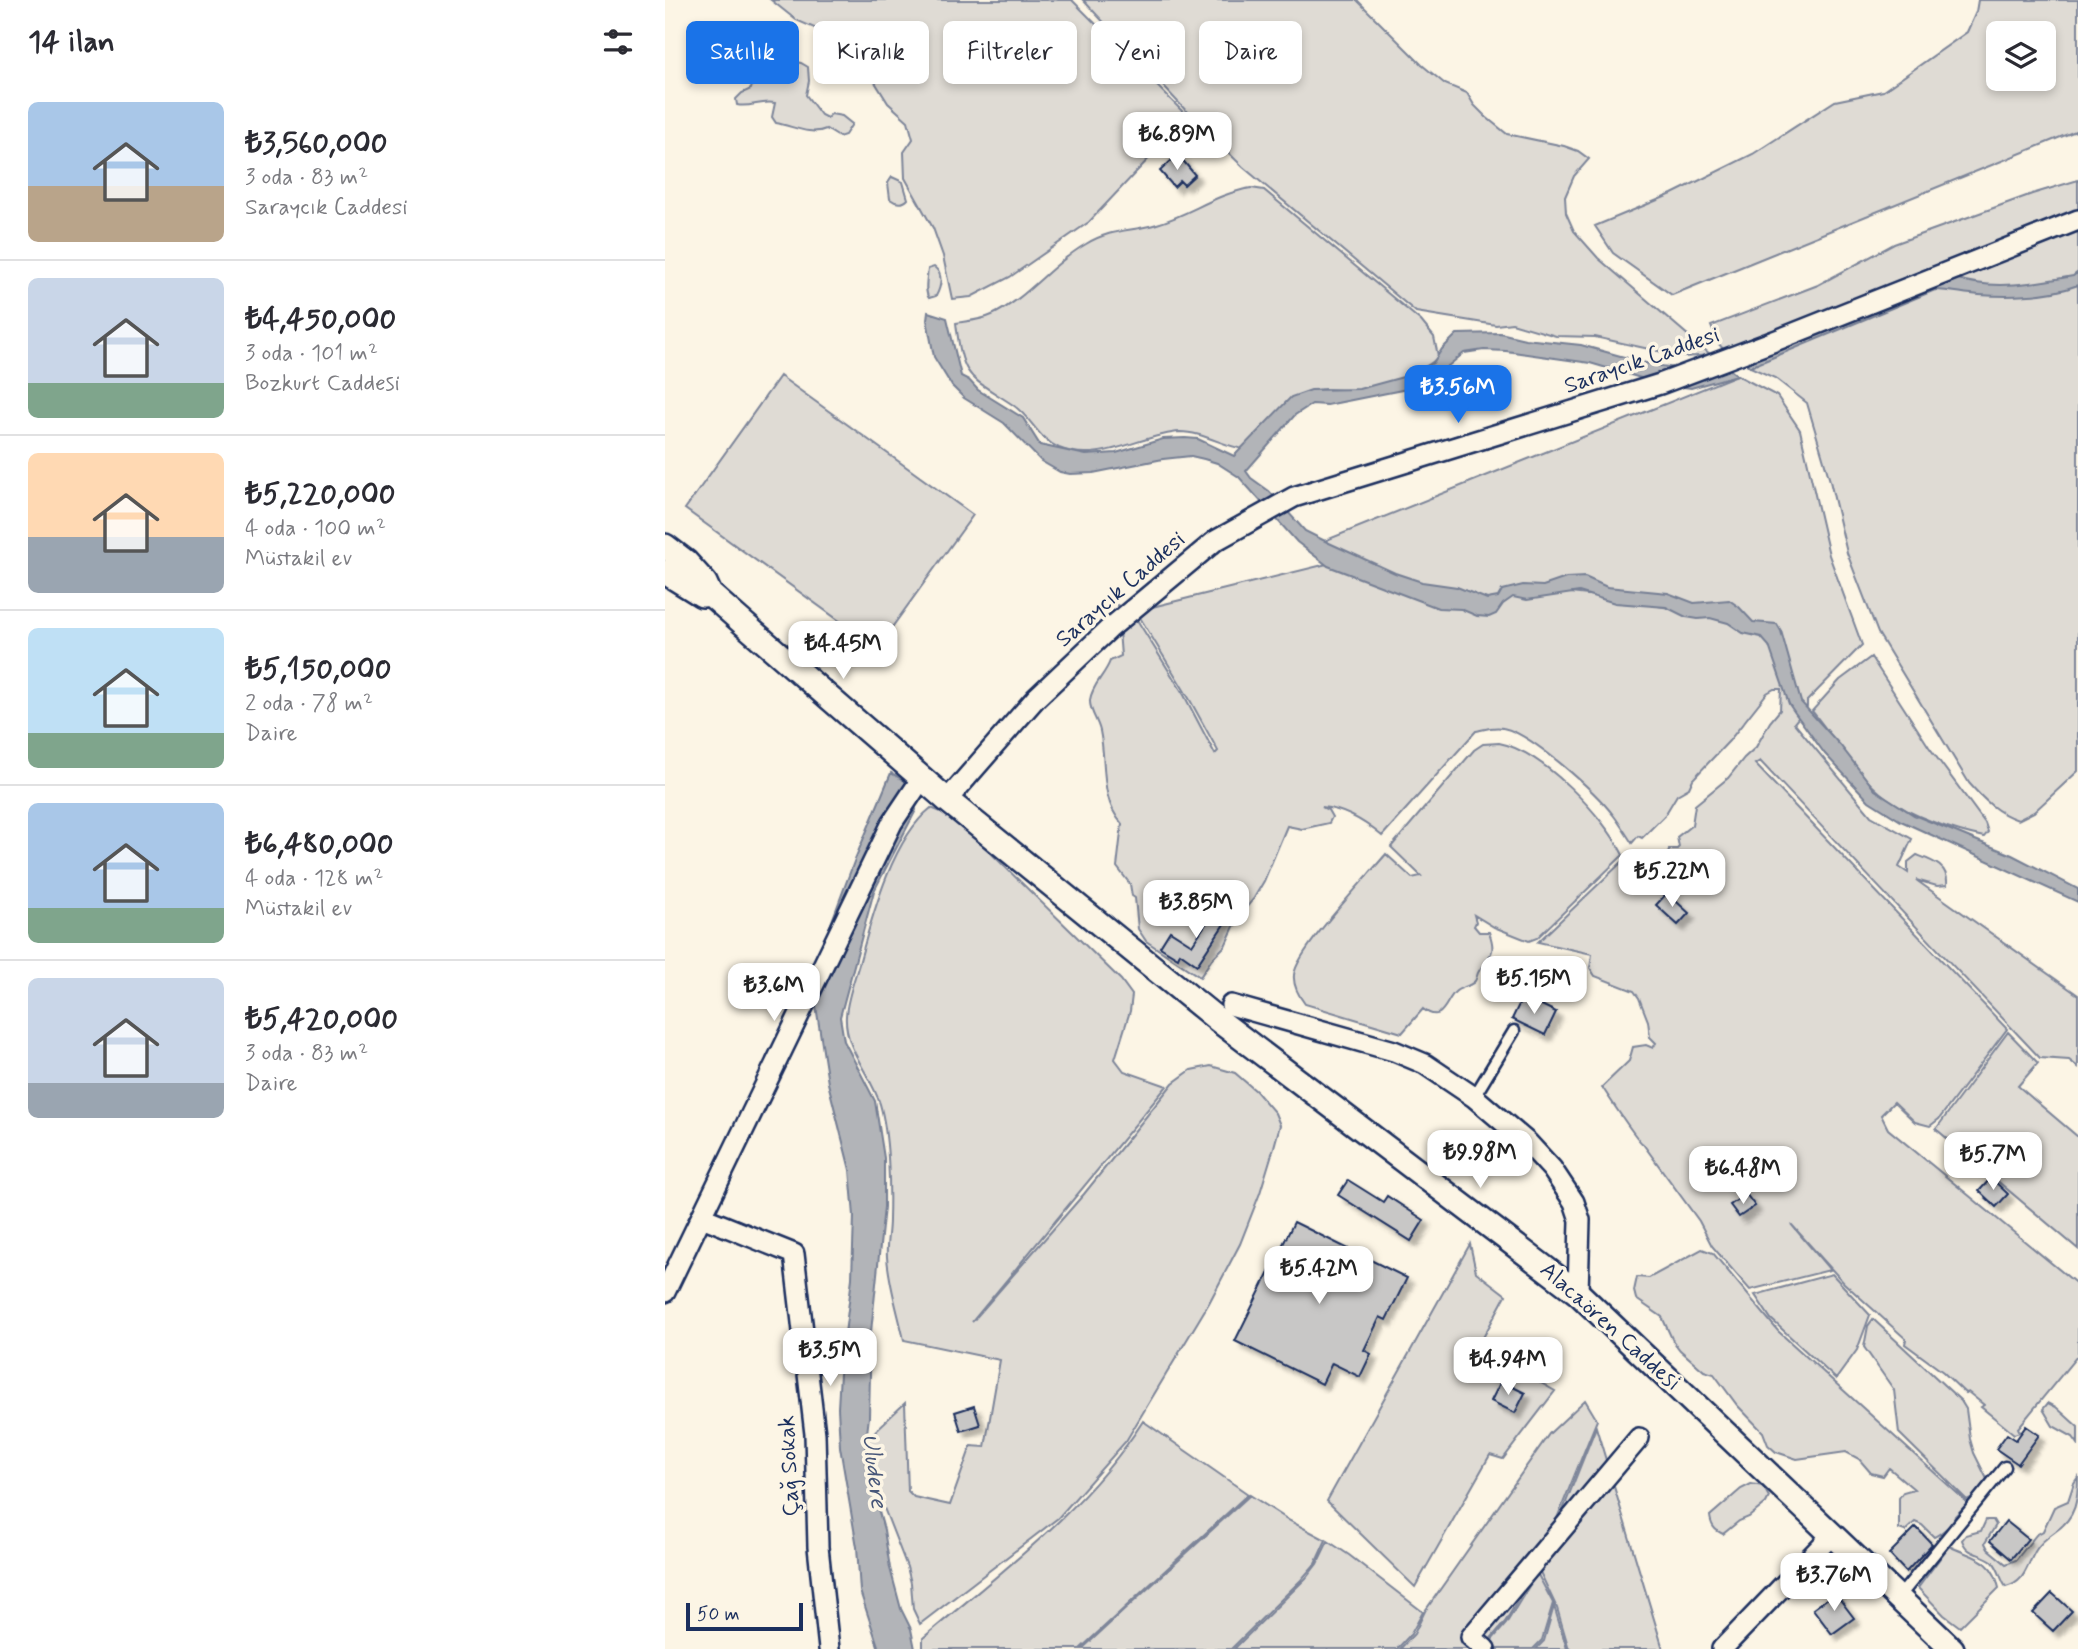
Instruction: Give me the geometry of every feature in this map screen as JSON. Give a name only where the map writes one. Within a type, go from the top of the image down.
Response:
[{"type":"street","name":"Saraycık Caddesi","points":[[947,800],[1036,698],[1109,629],[1215,541],[1294,497],[1660,384],[2078,220]]},
{"type":"street","points":[[665,546],[686,562],[711,594],[702,595],[665,572]]},
{"type":"street","name":"Alacaören Caddesi","points":[[711,594],[947,800],[1257,1052],[1579,1293],[1952,1649]]},
{"type":"street","points":[[665,1292],[892,823],[922,778]]},
{"type":"street","points":[[1231,1006],[1394,1051],[1425,1065],[1473,1097],[1528,1143],[1552,1169],[1574,1202],[1580,1220],[1579,1293]]},
{"type":"street","name":"Çağ Sokak","points":[[702,1217],[794,1254],[815,1434],[818,1547],[829,1649]]},
{"type":"street","points":[[1485,1649],[1471,1637],[1639,1438]]},
{"type":"street","points":[[1722,1649],[1833,1534]]},
{"type":"lane","points":[[1473,1097],[1514,1031]]},
{"type":"lane","points":[[1898,1597],[2005,1467]]},
{"type":"shaded area","points":[[771,0],[1072,0],[1093,21],[1091,84],[1155,84],[1188,117],[1089,222],[1010,277],[971,297],[952,299],[943,256],[933,228],[905,178],[904,152],[913,139],[908,121],[888,103],[876,84],[929,84],[929,21],[813,21],[813,27],[796,20]]},
{"type":"shaded area","points":[[1083,0],[1357,0],[1422,65],[1445,84],[1467,93],[1474,105],[1507,134],[1564,146],[1589,159],[1574,176],[1565,197],[1566,213],[1574,231],[1598,258],[1711,355],[1685,357],[1595,337],[1556,336],[1512,323],[1496,325],[1416,312],[1243,167],[1161,84],[1185,84],[1185,21],[1103,21]]},
{"type":"shaded area","points":[[1978,0],[2078,0],[2078,130],[1672,295],[1613,253],[1595,226],[1672,194],[1753,154],[1835,101],[1883,91],[1967,32]]},
{"type":"shaded area","points":[[801,63],[808,67],[806,95],[821,115],[827,118],[831,114],[842,116],[852,124],[845,135],[839,137],[826,129],[808,131],[776,123],[772,117],[775,103],[737,105],[736,99],[751,89],[752,84],[799,84]]},
{"type":"shaded area","points":[[892,177],[903,182],[908,199],[904,202],[890,199],[888,183]]},
{"type":"shaded area","points":[[2078,180],[2078,771],[2034,812],[2018,820],[1991,805],[1969,783],[1878,633],[1847,553],[1830,481],[1807,403],[1775,378],[1750,367],[1741,359],[1728,355],[1718,343],[1711,326],[1818,285],[1894,244]]},
{"type":"shaded area","points":[[1251,188],[1264,190],[1421,321],[1434,337],[1438,356],[1433,362],[1393,382],[1364,390],[1319,389],[1304,393],[1243,449],[1196,434],[1180,432],[1090,453],[1074,452],[1052,444],[1020,410],[970,374],[962,356],[956,323],[983,318],[1005,308],[1062,261],[1095,239],[1148,227],[1226,195]]},
{"type":"shaded area","points":[[934,267],[939,273],[940,285],[936,296],[929,298],[926,289],[928,269]]},
{"type":"shaded area","points":[[2078,272],[2078,285],[2042,294],[1991,296],[1935,290],[1750,367],[1741,359],[1955,278],[1999,285],[2044,281],[2073,276]]},
{"type":"shaded area","points":[[928,312],[947,318],[961,376],[1023,418],[1040,445],[1086,455],[1116,453],[1163,439],[1185,438],[1198,439],[1234,456],[1291,397],[1311,390],[1359,389],[1403,377],[1433,363],[1457,334],[1500,333],[1525,339],[1581,345],[1653,365],[1684,369],[1725,366],[1737,375],[1691,388],[1661,384],[1590,363],[1506,351],[1464,353],[1436,376],[1407,389],[1327,405],[1312,404],[1295,415],[1246,471],[1269,491],[1305,531],[1395,573],[1422,582],[1457,587],[1487,599],[1498,597],[1502,590],[1523,585],[1543,586],[1566,578],[1585,577],[1607,587],[1668,593],[1694,603],[1729,600],[1753,622],[1777,624],[1801,702],[1840,745],[1875,790],[1914,815],[2012,855],[2078,889],[2078,902],[1901,821],[1869,801],[1825,754],[1789,704],[1769,646],[1761,637],[1743,633],[1728,623],[1710,618],[1686,617],[1666,607],[1615,603],[1579,592],[1527,600],[1513,597],[1503,604],[1496,614],[1489,617],[1477,616],[1461,609],[1438,608],[1328,566],[1297,542],[1239,477],[1217,463],[1191,456],[1093,473],[1060,472],[1041,461],[1004,423],[964,398],[952,386],[934,357]]},
{"type":"shaded area","points":[[1737,375],[1777,396],[1800,430],[1829,555],[1862,645],[1807,701],[1807,707],[1794,723],[1871,816],[1912,839],[1899,867],[1908,873],[1908,862],[1917,855],[1939,865],[1945,873],[1947,885],[1937,886],[1916,880],[2078,995],[2078,1067],[2069,1060],[2040,1058],[1760,761],[1755,764],[2007,1029],[1939,1119],[1930,1126],[1915,1122],[1894,1102],[1881,1115],[1888,1129],[2078,1285],[2078,1355],[2018,1428],[2020,1432],[2014,1434],[1981,1407],[1984,1405],[1968,1392],[1965,1393],[1943,1372],[1905,1344],[1906,1339],[1844,1283],[1791,1224],[1830,1270],[1750,1290],[1712,1246],[1699,1221],[1602,1087],[1629,1061],[1633,1047],[1646,1045],[1653,1048],[1656,1043],[1650,1037],[1648,1021],[1639,998],[1634,991],[1595,976],[1590,968],[1592,954],[1538,942],[1625,859],[1646,876],[1665,876],[1669,849],[1679,847],[1677,837],[1692,825],[1695,805],[1728,778],[1756,747],[1780,710],[1781,689],[1767,693],[1729,741],[1693,779],[1689,788],[1677,795],[1665,815],[1642,838],[1638,836],[1632,843],[1605,806],[1578,779],[1530,740],[1500,727],[1476,731],[1382,836],[1354,817],[1339,810],[1322,807],[1328,810],[1332,817],[1329,823],[1302,829],[1287,826],[1264,881],[1238,918],[1225,946],[1200,977],[1146,941],[1138,929],[1135,898],[1132,896],[1130,884],[1117,867],[1122,824],[1107,792],[1100,731],[1090,704],[1093,690],[1110,661],[1121,656],[1117,605],[1131,611],[1139,623],[1184,695],[1215,754],[1218,751],[1190,700],[1136,611],[1331,563],[1490,611],[1505,599],[1496,604],[1420,589],[1319,543]],"holes":[[[1592,588],[1704,613],[1704,614],[1606,597],[1552,591]],[[1715,616],[1775,631],[1782,657],[1775,657],[1769,639]]]},
{"type":"shaded area","points":[[780,376],[973,515],[877,648],[685,509]]},
{"type":"shaded area","points":[[1871,657],[1929,747],[1985,823],[1988,832],[1984,837],[1933,822],[1887,798],[1857,769],[1812,711],[1840,680]]},
{"type":"shaded area","points":[[1499,743],[1534,758],[1570,787],[1602,822],[1623,855],[1537,938],[1529,941],[1494,927],[1474,915],[1474,926],[1479,932],[1489,932],[1492,945],[1491,953],[1475,981],[1455,992],[1439,1013],[1430,1013],[1423,1009],[1402,1033],[1305,1004],[1294,983],[1294,975],[1319,932],[1386,854],[1412,878],[1421,876],[1391,847],[1474,750],[1483,744]]},
{"type":"shaded area","points":[[891,773],[911,784],[916,810],[874,891],[840,1017],[844,1041],[875,1101],[884,1158],[884,1207],[871,1332],[869,1417],[864,1458],[884,1530],[890,1568],[915,1649],[879,1649],[860,1591],[857,1547],[840,1447],[838,1408],[852,1278],[854,1216],[850,1170],[828,1083],[814,993],[819,956]]},
{"type":"shaded area","points":[[931,808],[954,817],[1121,980],[1132,995],[1130,1011],[1115,1059],[1124,1071],[1167,1086],[972,1322],[1084,1194],[1173,1083],[1191,1070],[1211,1066],[1235,1073],[1256,1091],[1275,1113],[1280,1125],[1260,1193],[1240,1244],[1209,1303],[1126,1441],[1058,1518],[920,1624],[913,1609],[907,1567],[884,1508],[868,1442],[872,1434],[905,1403],[908,1491],[914,1497],[950,1505],[971,1446],[985,1447],[1000,1360],[904,1340],[887,1257],[889,1177],[883,1117],[876,1093],[849,1039],[846,1016],[851,990],[885,880],[905,839]]},
{"type":"shaded area","points":[[2008,1032],[2038,1063],[2018,1086],[2078,1137],[2078,1249],[1936,1129]]},
{"type":"shaded area","points":[[1470,1244],[1476,1272],[1506,1295],[1478,1347],[1555,1391],[1503,1459],[1490,1455],[1415,1587],[1327,1501]]},
{"type":"shaded area","points":[[1702,1249],[1713,1253],[1778,1331],[1968,1503],[1955,1516],[1953,1524],[1934,1537],[1915,1522],[1905,1531],[1899,1529],[1899,1498],[1903,1492],[1914,1489],[1889,1468],[1883,1476],[1871,1473],[1859,1459],[1846,1452],[1797,1459],[1776,1452],[1768,1445],[1763,1432],[1737,1405],[1714,1374],[1704,1371],[1680,1350],[1662,1317],[1636,1299],[1634,1291],[1637,1277],[1649,1278]]},
{"type":"shaded area","points":[[1832,1274],[1870,1315],[1857,1350],[1836,1379],[1771,1319],[1755,1295]]},
{"type":"shaded area","points":[[1873,1319],[1961,1401],[1966,1409],[1974,1453],[1987,1479],[1973,1497],[1967,1500],[1899,1433],[1894,1390],[1864,1347],[1868,1326]]},
{"type":"shaded area","points":[[1585,1400],[1597,1420],[1536,1570],[1505,1622],[1482,1649],[1400,1649],[1414,1634],[1425,1611],[1549,1434]]},
{"type":"shaded area","points":[[2048,1403],[2078,1427],[2078,1444],[2073,1437],[2053,1426],[2043,1409]]},
{"type":"shaded area","points":[[1143,1421],[1248,1494],[1080,1649],[923,1649],[923,1638],[1070,1511],[1121,1453]]},
{"type":"shaded area","points":[[1596,1427],[1663,1649],[1569,1649],[1557,1608],[1539,1570]]},
{"type":"shaded area","points":[[2078,1477],[2072,1514],[2063,1526],[2040,1545],[2025,1573],[2013,1585],[2006,1587],[1993,1562],[1972,1552],[1962,1540],[1966,1535],[1981,1531],[1986,1520],[1993,1520],[1996,1525],[1985,1543],[1988,1549],[2006,1564],[2016,1560],[2036,1535],[2043,1531],[2054,1507],[2068,1501]]},
{"type":"shaded area","points":[[1751,1484],[1763,1486],[1769,1497],[1766,1503],[1723,1534],[1717,1531],[1710,1516],[1741,1489]]},
{"type":"shaded area","points":[[1250,1495],[1326,1540],[1315,1564],[1231,1649],[1082,1649]]},
{"type":"shaded area","points":[[1328,1541],[1423,1612],[1411,1634],[1397,1649],[1234,1649],[1306,1578],[1317,1564]]},
{"type":"shaded area","points":[[1949,1546],[1987,1565],[1992,1570],[1999,1588],[1960,1627],[1918,1588]]},
{"type":"shaded area","points":[[1537,1573],[1553,1603],[1542,1640],[1533,1649],[1484,1649],[1506,1624]]},
{"type":"shaded area","points":[[1554,1606],[1567,1649],[1536,1649],[1544,1641]]},
{"type":"building","points":[[1180,157],[1195,175],[1184,185],[1180,181],[1174,187],[1160,171],[1174,158],[1176,161]]},
{"type":"building","points":[[1667,893],[1689,913],[1678,925],[1656,905]]},
{"type":"building","points":[[1215,910],[1228,918],[1197,965],[1180,953],[1178,958],[1160,947],[1170,931],[1192,945]]},
{"type":"building","points":[[1523,996],[1556,1012],[1545,1035],[1512,1019]]},
{"type":"building","points":[[1991,1178],[2008,1194],[1996,1207],[1979,1191]]},
{"type":"building","points":[[1348,1180],[1383,1202],[1387,1196],[1424,1220],[1411,1241],[1338,1195]]},
{"type":"building","points":[[1746,1194],[1755,1206],[1739,1217],[1730,1205]]},
{"type":"building","points":[[1294,1222],[1407,1278],[1386,1320],[1380,1317],[1364,1350],[1371,1354],[1360,1377],[1332,1363],[1322,1384],[1235,1341]]},
{"type":"building","points":[[1501,1381],[1525,1393],[1515,1413],[1491,1401]]},
{"type":"building","points":[[974,1406],[980,1425],[961,1431],[955,1412]]},
{"type":"building","points":[[2026,1426],[2039,1435],[2018,1464],[1996,1449],[2007,1434],[2016,1440]]},
{"type":"building","points":[[2006,1521],[2028,1539],[2011,1559],[1990,1541]]},
{"type":"building","points":[[1916,1527],[1932,1544],[1906,1572],[1889,1554]]},
{"type":"building","points":[[1835,1593],[1854,1618],[1832,1634],[1813,1609]]},
{"type":"building","points":[[2052,1593],[2072,1611],[2053,1631],[2033,1613]]},
{"type":"water label","name":"Uludere","points":[[874,1471]]}]
